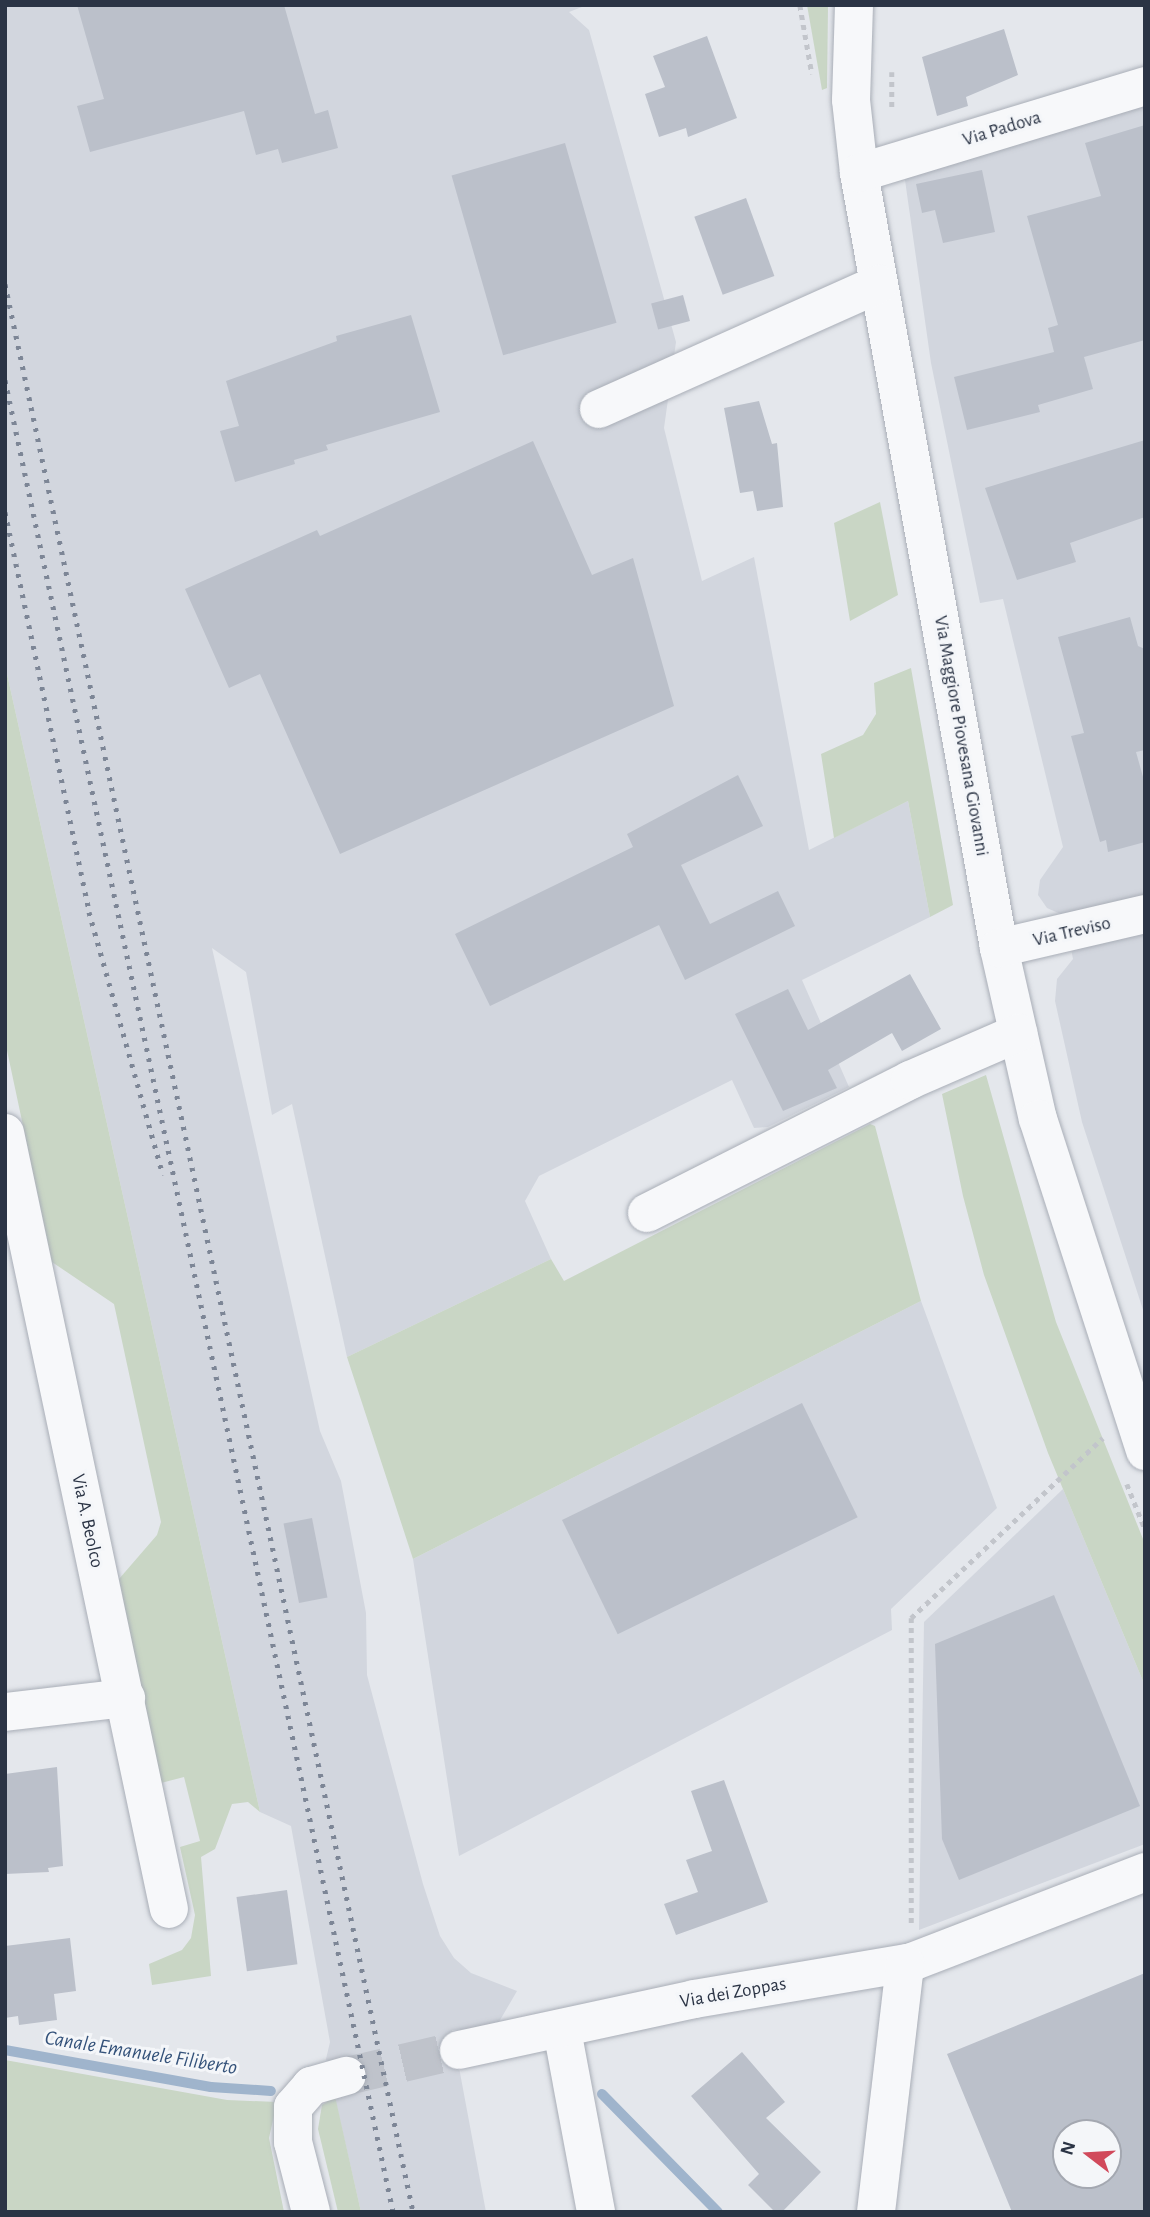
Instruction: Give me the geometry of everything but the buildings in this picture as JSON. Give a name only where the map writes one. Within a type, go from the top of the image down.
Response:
[{"type":"street","name":"Via Maggiore Piovesana Giovanni","points":[[854,5],[851,100],[859,173],[999,948],[1018,1033],[1068,1221],[1145,1451]]},
{"type":"street","name":"Via Padova","points":[[859,173],[1145,86]]},
{"type":"street","points":[[599,410],[878,284]]},
{"type":"street","name":"Via Treviso","points":[[999,948],[1145,914]]},
{"type":"street","points":[[647,1213],[910,1080],[1018,1033]]},
{"type":"street","name":"Via A. Beolco","points":[[5,1133],[169,1909]]},
{"type":"street","points":[[5,1712],[126,1698]]},
{"type":"street","name":"Via dei Zoppas","points":[[459,2050],[562,2030],[694,1999],[908,1963],[1145,1872]]},
{"type":"street","points":[[876,2212],[908,1963]]},
{"type":"street","points":[[562,2030],[596,2212]]},
{"type":"street","points":[[311,2212],[293,2141],[293,2107],[312,2087],[347,2076]]},
{"type":"path","points":[[908,1963],[911,1618],[1037,1495],[1107,1437]]},
{"type":"shaded area","points":[[5,5],[587,5],[569,12],[589,30],[676,342],[664,428],[702,581],[754,557],[809,850],[908,801],[930,917],[802,980],[849,1087],[768,1127],[754,1128],[732,1080],[539,1176],[525,1201],[551,1259],[347,1357],[292,1104],[272,1115],[246,972],[212,948],[320,1431],[341,1481],[366,1613],[367,1675],[423,1884],[440,1936],[454,1958],[471,1973],[517,1991],[496,2027],[452,2030],[486,2212],[361,2212],[326,2059],[330,2042],[291,1826],[260,1812],[5,665]]},
{"type":"shaded area","points":[[1145,86],[1145,1316],[1082,1122],[1055,1001],[1057,979],[1073,959],[1065,916],[1047,908],[1038,895],[1040,880],[1063,847],[1003,599],[980,603],[931,363],[902,159]]},
{"type":"shaded area","points":[[921,1301],[997,1508],[891,1609],[892,1630],[459,1856],[413,1559]]},
{"type":"shaded area","points":[[1063,1489],[1145,1686],[1145,1844],[919,1930],[924,1622]]},
{"type":"green space","points":[[807,5],[828,5],[827,88],[822,90]]},
{"type":"green space","points":[[880,502],[898,595],[850,621],[834,523]]},
{"type":"green space","points":[[5,665],[260,1812],[248,1802],[232,1804],[215,1849],[201,1857],[211,1976],[152,1985],[149,1964],[182,1950],[191,1938],[195,1915],[180,1847],[200,1841],[184,1777],[161,1783],[119,1579],[157,1535],[161,1522],[114,1304],[52,1262],[5,1041]]},
{"type":"green space","points":[[911,668],[953,905],[930,917],[908,801],[834,838],[821,754],[863,735],[876,714],[874,683]]},
{"type":"green space","points":[[986,1075],[1056,1322],[1145,1544],[1145,1686],[1048,1453],[984,1275],[963,1196],[942,1094]]},
{"type":"green space","points":[[870,1124],[875,1126],[921,1301],[413,1559],[347,1357],[551,1259],[564,1281]]},
{"type":"green space","points":[[5,2060],[227,2100],[277,2102],[269,2138],[284,2212],[5,2212]]},
{"type":"green space","points":[[335,2096],[361,2212],[338,2212],[318,2129],[322,2105]]},
{"type":"waterway","name":"Canale Emanuele Filiberto","points":[[5,2050],[211,2087],[271,2091]]},
{"type":"waterway","name":"Canale Emanuele Filiberto","points":[[602,2094],[718,2212]]},
{"type":"tunnel","points":[[347,2076],[459,2050]]},
{"type":"railway","points":[[5,284],[413,2212]]},
{"type":"railway","points":[[5,380],[393,2212]]},
{"type":"railway","points":[[5,512],[89,912],[163,1175]]}]
